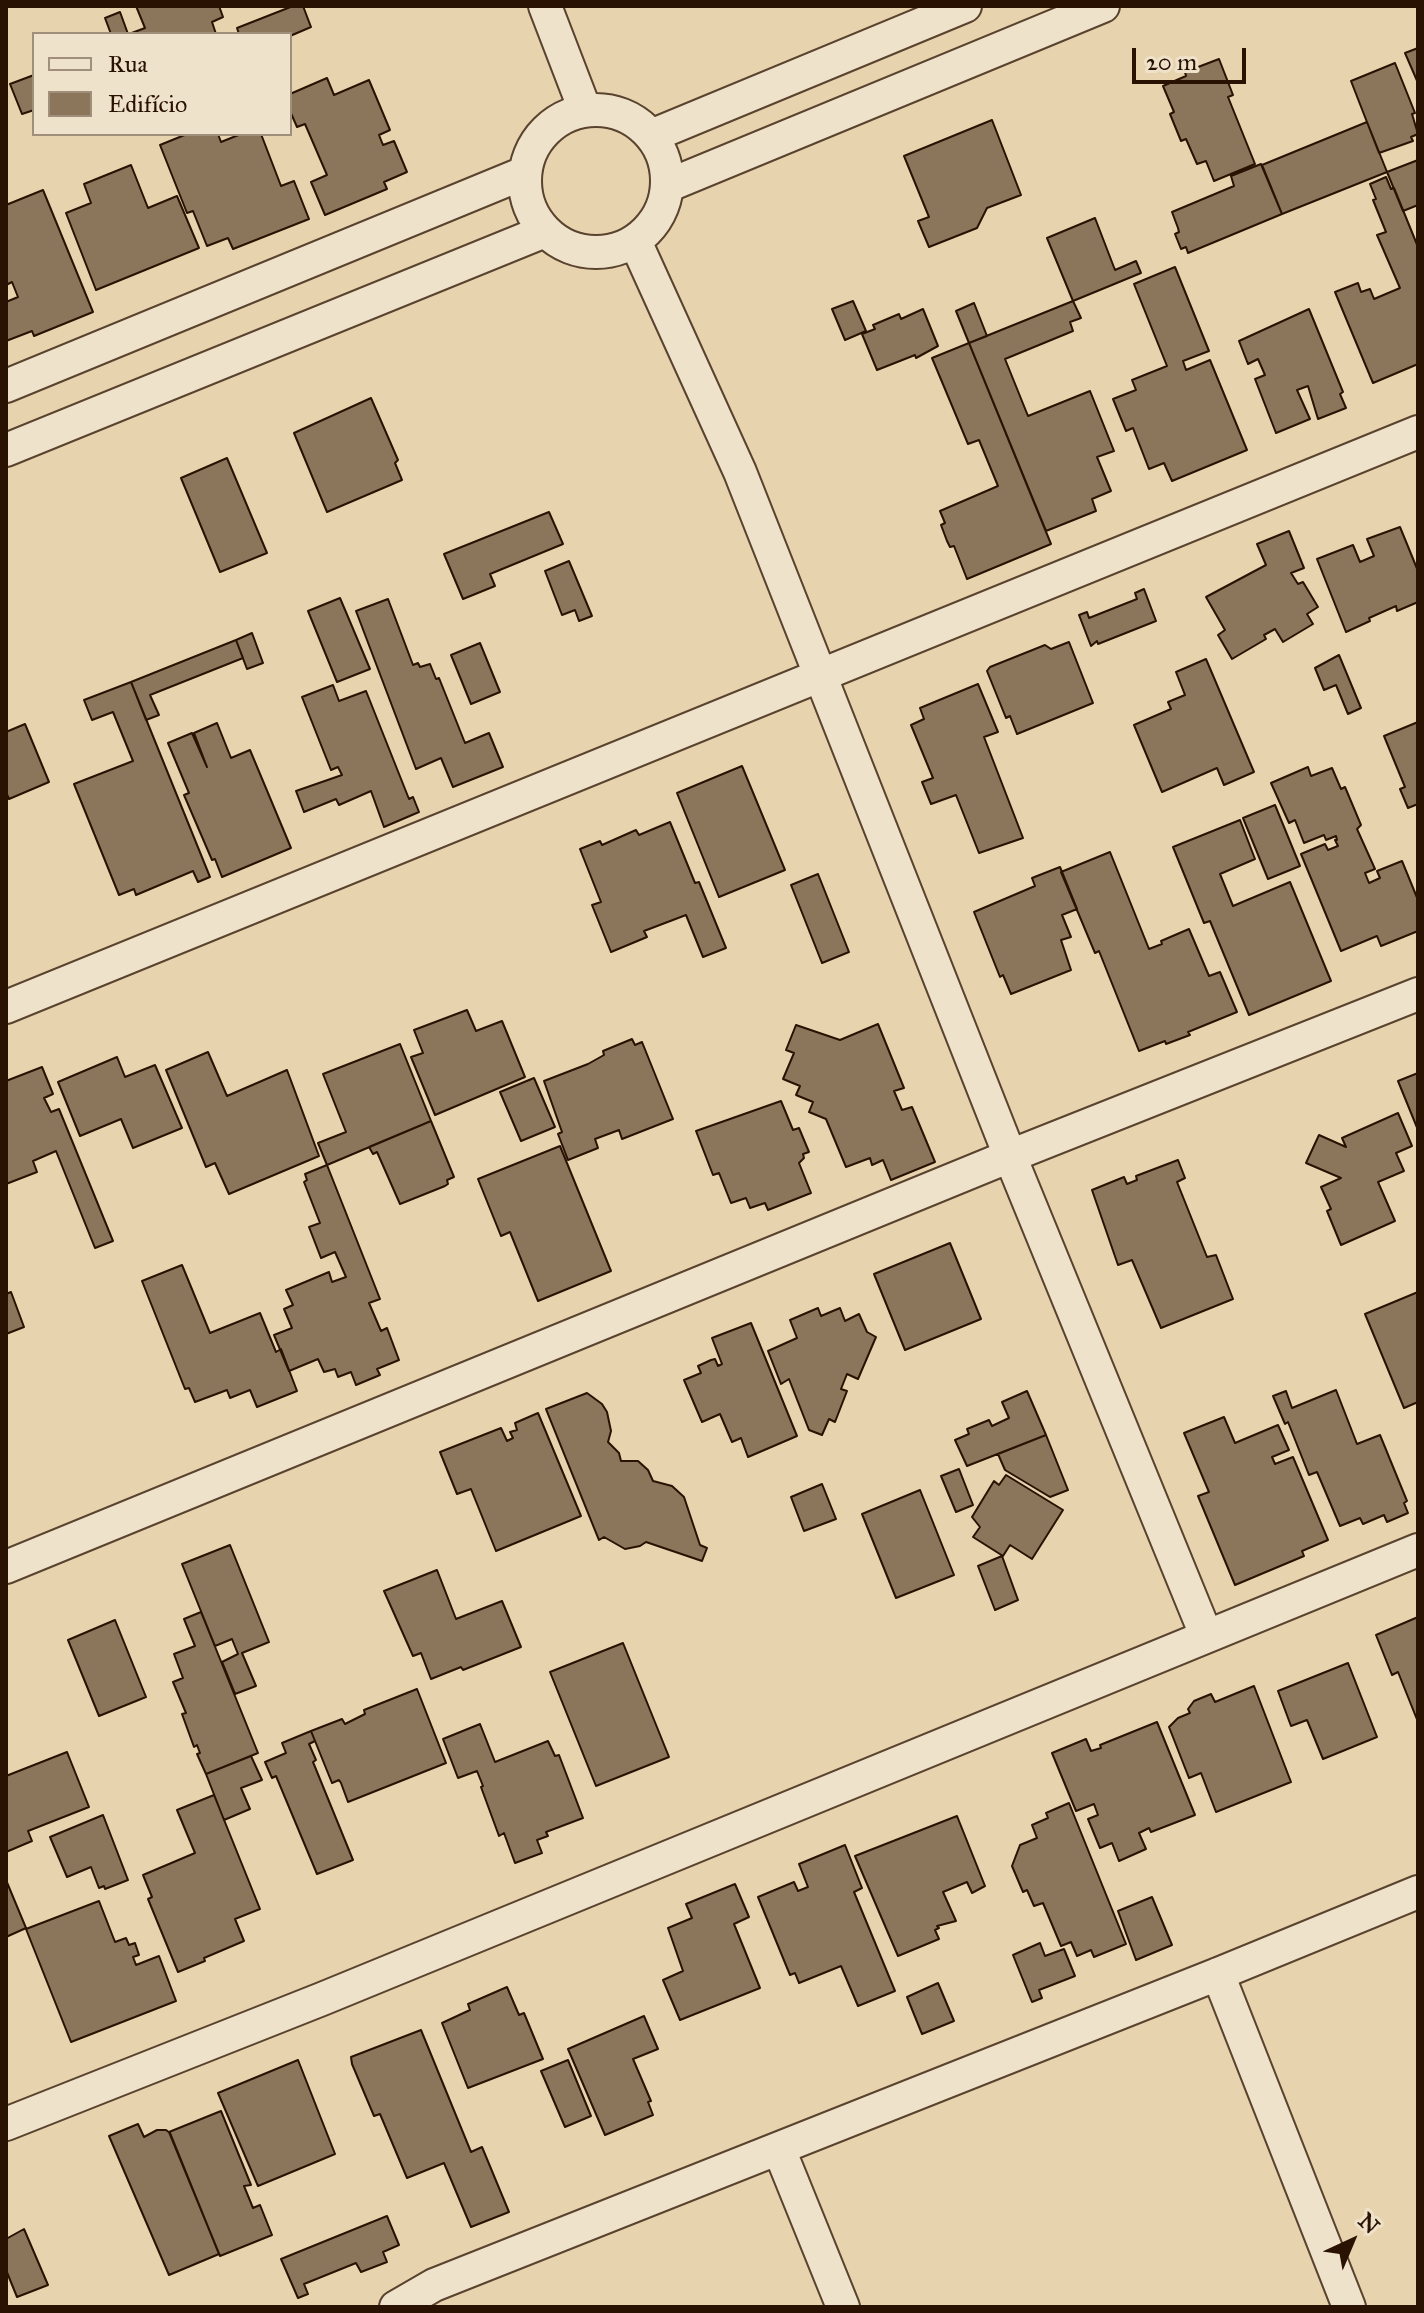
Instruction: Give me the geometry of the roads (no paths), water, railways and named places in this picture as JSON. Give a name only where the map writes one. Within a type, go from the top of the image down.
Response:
[{"type":"street","points":[[545,6],[585,110]]},
{"type":"street","points":[[651,136],[965,6]]},
{"type":"street","points":[[667,186],[1103,6]]},
{"type":"street","points":[[585,110],[604,110],[638,123],[651,136],[664,160],[667,186],[658,217],[635,241],[609,252],[595,253],[567,246],[545,231],[528,204],[524,173],[534,143],[556,121],[585,110]]},
{"type":"street","points":[[6,386],[524,173]]},
{"type":"street","points":[[6,450],[545,231]]},
{"type":"street","points":[[635,241],[740,472],[1010,1156],[1206,1635]]},
{"type":"street","points":[[6,1007],[1418,432]]},
{"type":"street","points":[[6,1567],[1010,1156],[1418,994]]},
{"type":"street","points":[[6,2124],[322,1999],[1418,1550]]},
{"type":"street","points":[[396,2307],[434,2285],[1418,1892]]},
{"type":"street","points":[[1218,1974],[1349,2307]]},
{"type":"street","points":[[779,2149],[843,2307]]}]
